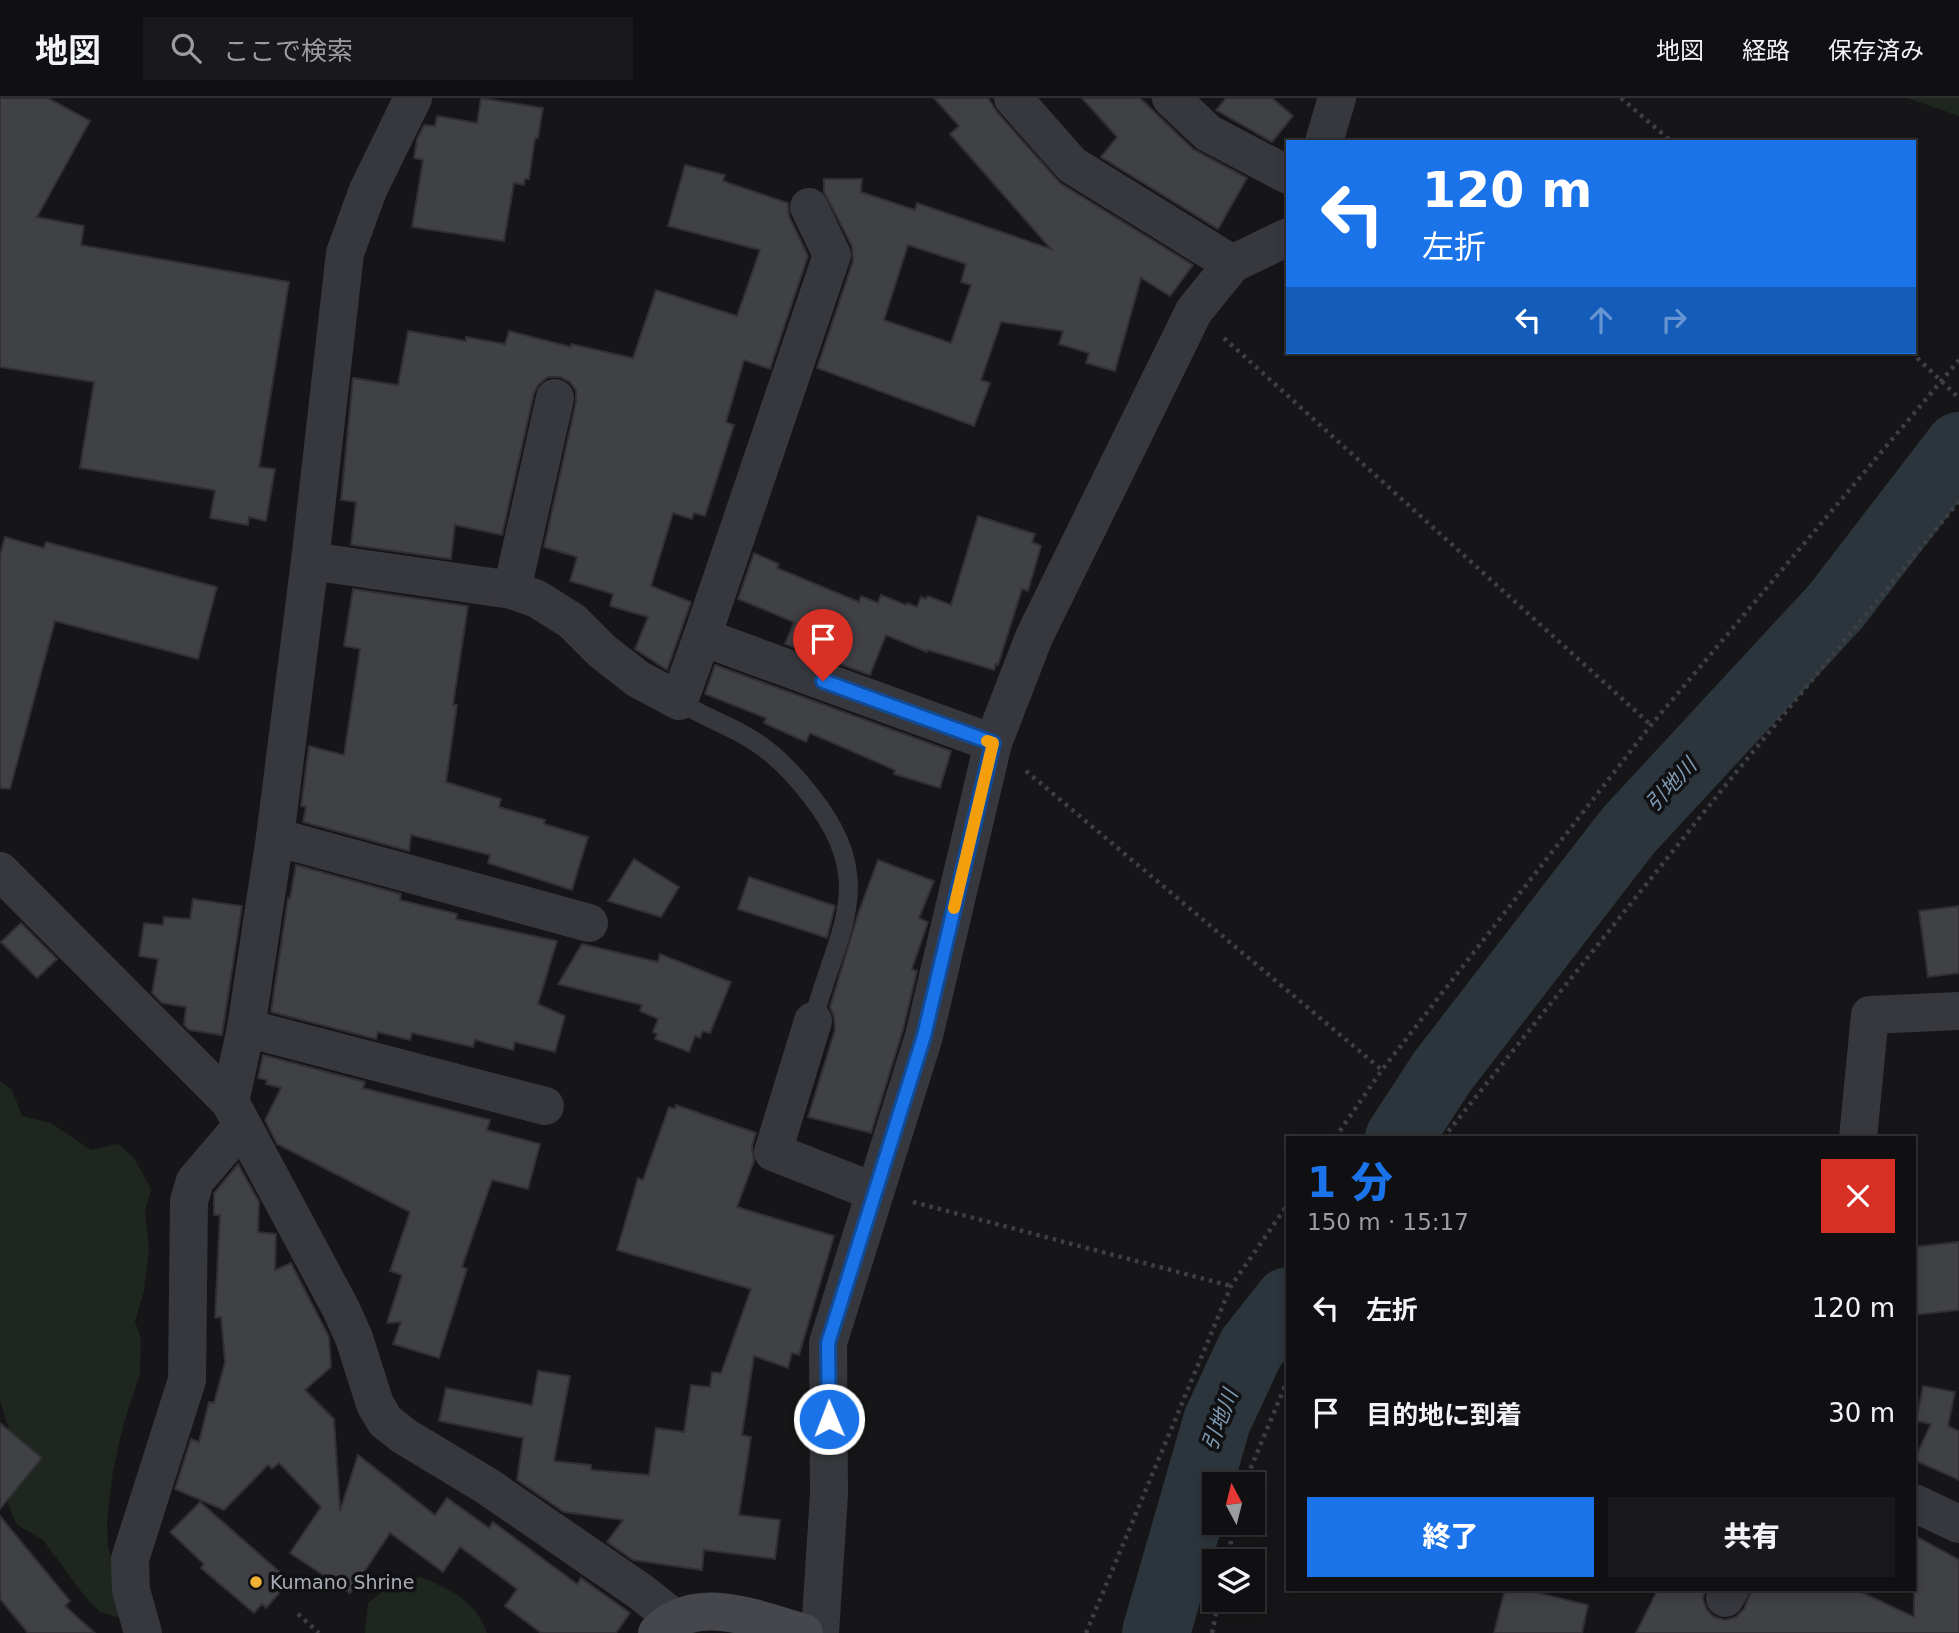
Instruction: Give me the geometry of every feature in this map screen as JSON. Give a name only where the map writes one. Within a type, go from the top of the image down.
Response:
[{"type":"street","points":[[143,1633],[131,1590],[130,1559],[187,1380],[189,1201],[195,1181],[235,1114],[275,836],[345,253],[368,190],[413,98]]},
{"type":"street","points":[[1013,98],[1072,164],[1232,264]]},
{"type":"street","points":[[1171,98],[1208,133],[1286,174]]},
{"type":"street","points":[[1325,140],[1337,98]]},
{"type":"street","points":[[310,561],[512,590],[537,599],[572,621],[602,651],[638,679],[679,701],[832,256],[808,207]]},
{"type":"street","points":[[820,1633],[829,1494],[828,1343],[924,1036],[993,743],[1034,637],[1195,311],[1232,264],[1286,238]]},
{"type":"street","points":[[512,590],[555,398]]},
{"type":"street","points":[[702,637],[993,743]]},
{"type":"street","points":[[275,836],[589,923]]},
{"type":"street","points":[[0,871],[235,1114],[341,1309],[354,1338],[375,1404],[386,1421],[404,1436],[498,1494],[641,1592],[666,1626],[695,1612],[727,1612],[804,1633]]},
{"type":"street","points":[[1858,1136],[1870,1015],[1959,1011]]},
{"type":"street","points":[[813,1021],[773,1152],[875,1192]]},
{"type":"street","points":[[246,1028],[545,1107]]},
{"type":"street","points":[[1916,1504],[1959,1524]]},
{"type":"lane","points":[[679,701],[698,714],[752,740],[778,759],[819,806],[843,847],[849,895],[845,919],[813,1021]]},
{"type":"path","points":[[1622,98],[1670,140]]},
{"type":"path","points":[[1195,311],[1651,725]]},
{"type":"path","points":[[1913,354],[1959,398]]},
{"type":"path","points":[[1336,1136],[1382,1070],[1651,725],[1959,360]]},
{"type":"path","points":[[1445,1136],[1720,792],[1959,501]]},
{"type":"path","points":[[993,743],[1382,1070]]},
{"type":"path","points":[[875,1192],[1231,1286]]},
{"type":"path","points":[[1086,1633],[1231,1286],[1286,1207]]},
{"type":"path","points":[[1249,1472],[1286,1383]]},
{"type":"path","points":[[1212,1633],[1216,1612]]},
{"type":"path","points":[[298,1614],[319,1633]]},
{"type":"shaded area","points":[[1907,98],[1959,98],[1959,116]]},
{"type":"shaded area","points":[[0,1081],[12,1090],[22,1116],[51,1123],[91,1150],[118,1144],[134,1158],[151,1189],[145,1211],[149,1250],[144,1291],[135,1321],[141,1340],[140,1374],[123,1426],[113,1471],[107,1520],[108,1547],[119,1581],[120,1618],[100,1612],[87,1599],[43,1540],[17,1525],[6,1500],[12,1476],[9,1429],[0,1401]]},
{"type":"shaded area","points":[[421,1577],[452,1592],[469,1604],[487,1633],[365,1633],[368,1603],[390,1585]]},
{"type":"building","points":[[0,98],[48,98],[90,121],[37,217],[84,226],[81,245],[289,282],[259,467],[275,469],[266,521],[249,517],[248,525],[210,518],[213,490],[80,468],[94,382],[0,367]]},
{"type":"building","points":[[481,98],[543,108],[529,179],[525,179],[524,185],[514,183],[504,241],[412,227],[423,160],[414,158],[417,139],[424,125],[435,126],[437,116],[477,123]]},
{"type":"building","points":[[934,98],[988,98],[997,112],[1060,183],[1193,265],[1170,296],[1141,278],[1115,371],[1086,363],[1089,353],[1059,344],[1063,331],[1001,322],[981,380],[990,383],[974,426],[817,368],[853,261],[852,246],[824,192],[824,179],[862,179],[861,192],[915,210],[917,203],[1051,249],[950,134],[959,126]],"holes":[[[908,245],[966,264],[961,282],[971,285],[951,343],[884,320]]]},
{"type":"building","points":[[1082,98],[1140,98],[1193,149],[1247,178],[1218,229],[1101,157],[1117,137]]},
{"type":"building","points":[[1226,98],[1272,98],[1293,116],[1272,142],[1216,110]]},
{"type":"building","points":[[685,165],[725,175],[723,181],[788,203],[789,216],[808,256],[770,369],[744,360],[726,422],[734,425],[705,516],[694,513],[692,519],[673,513],[651,586],[691,602],[667,670],[635,649],[648,617],[610,606],[613,594],[570,581],[577,557],[544,547],[576,402],[576,391],[570,382],[560,377],[548,377],[539,384],[534,393],[502,535],[455,525],[451,559],[351,545],[356,502],[341,500],[353,378],[398,385],[408,331],[466,341],[466,337],[505,344],[509,331],[571,347],[571,344],[633,358],[656,290],[737,316],[760,250],[668,226]]},
{"type":"building","points":[[978,516],[1035,534],[1032,542],[1041,546],[1028,591],[1022,589],[998,665],[996,664],[994,670],[928,650],[927,652],[886,635],[870,675],[785,644],[794,622],[738,599],[754,553],[779,564],[777,568],[859,602],[861,596],[878,603],[881,595],[917,607],[921,597],[926,599],[928,596],[951,605]]},
{"type":"building","points":[[5,537],[44,548],[46,542],[217,587],[198,659],[55,621],[10,789],[0,788],[0,555]]},
{"type":"building","points":[[353,589],[468,606],[453,705],[457,705],[446,782],[501,799],[499,807],[545,820],[544,824],[588,837],[572,890],[488,863],[490,855],[427,839],[411,835],[409,851],[303,822],[306,807],[301,806],[309,746],[344,755],[360,649],[344,646]]},
{"type":"building","points":[[715,665],[951,751],[940,788],[894,774],[895,770],[810,733],[806,742],[764,723],[766,718],[705,694]]},
{"type":"building","points":[[634,859],[679,887],[661,917],[608,901]]},
{"type":"building","points":[[878,860],[934,881],[919,918],[928,922],[912,969],[917,971],[903,1030],[871,1133],[808,1117],[835,1030],[830,1007],[858,914]]},
{"type":"building","points":[[296,865],[401,894],[400,900],[457,914],[456,919],[557,941],[538,1004],[565,1016],[555,1052],[515,1042],[513,1050],[475,1040],[473,1047],[412,1033],[410,1040],[378,1032],[376,1039],[271,1012],[288,898]]},
{"type":"building","points":[[749,877],[835,906],[827,938],[738,909]]},
{"type":"building","points":[[193,899],[242,906],[222,1035],[189,1030],[184,1025],[186,1007],[162,1003],[152,993],[158,959],[139,956],[144,923],[163,925],[164,917],[190,919]]},
{"type":"building","points":[[1959,906],[1959,973],[1928,977],[1919,911]]},
{"type":"building","points":[[21,923],[57,959],[37,978],[1,942]]},
{"type":"building","points":[[582,944],[658,962],[660,954],[731,982],[710,1033],[703,1031],[700,1038],[695,1036],[689,1052],[655,1039],[657,1034],[653,1032],[658,1019],[640,1011],[642,1005],[558,984]]},
{"type":"building","points":[[263,1055],[365,1082],[363,1088],[490,1120],[487,1130],[540,1144],[528,1189],[492,1180],[462,1267],[467,1269],[439,1358],[393,1344],[401,1322],[387,1323],[402,1275],[390,1271],[410,1212],[277,1144],[265,1120],[281,1088],[266,1084],[267,1080],[258,1078]]},
{"type":"building","points":[[676,1105],[756,1133],[752,1146],[754,1161],[737,1207],[834,1236],[799,1355],[792,1353],[788,1368],[754,1356],[742,1435],[751,1437],[739,1515],[780,1520],[775,1559],[704,1550],[702,1570],[633,1560],[607,1542],[623,1520],[564,1512],[517,1480],[523,1438],[439,1421],[446,1388],[532,1405],[538,1371],[570,1376],[554,1461],[591,1465],[591,1470],[649,1475],[656,1428],[684,1432],[691,1385],[710,1387],[712,1372],[721,1373],[751,1289],[617,1250],[638,1178],[643,1180],[669,1107],[675,1109]]},
{"type":"building","points":[[238,1164],[259,1202],[258,1232],[276,1234],[275,1270],[291,1263],[329,1337],[331,1367],[305,1390],[334,1419],[340,1511],[358,1455],[435,1515],[447,1498],[489,1528],[493,1522],[577,1584],[581,1578],[630,1613],[616,1633],[541,1633],[505,1606],[517,1589],[460,1547],[443,1572],[390,1533],[350,1593],[290,1553],[321,1507],[279,1463],[272,1469],[268,1465],[224,1510],[175,1489],[191,1439],[199,1442],[209,1402],[214,1403],[225,1362],[221,1317],[215,1318],[220,1215],[214,1215],[214,1193]]},
{"type":"building","points":[[1959,1242],[1959,1310],[1916,1315],[1916,1247]]},
{"type":"building","points":[[1923,1386],[1955,1392],[1948,1426],[1959,1431],[1959,1480],[1916,1461],[1931,1424],[1916,1421]]},
{"type":"building","points":[[0,1423],[42,1458],[0,1509]]},
{"type":"building","points":[[200,1502],[290,1581],[266,1608],[262,1604],[254,1613],[201,1568],[204,1564],[170,1532]]},
{"type":"building","points":[[0,1516],[70,1601],[65,1606],[95,1633],[28,1633],[0,1599]]},
{"type":"building","points":[[1916,1536],[1959,1560],[1959,1633],[1636,1633],[1657,1591],[1705,1591],[1703,1599],[1707,1610],[1714,1617],[1725,1620],[1736,1617],[1744,1609],[1751,1591],[1859,1591],[1914,1617]]},
{"type":"building","points":[[1504,1591],[1530,1591],[1588,1605],[1582,1633],[1494,1633]]},
{"type":"waterway","name":"引地川","points":[[1400,1136],[1442,1072],[1628,831],[1836,606],[1959,446]]},
{"type":"waterway","name":"引地川","points":[[1156,1633],[1217,1421],[1251,1348],[1286,1304]]},
{"type":"slow traffic","points":[[954,908],[993,743],[987,741]]},
{"type":"place","name":"Kumano Shrine","points":[[256,1582]]},
{"type":"route","points":[[823,681],[993,743],[924,1036],[828,1343],[829,1419]]}]
